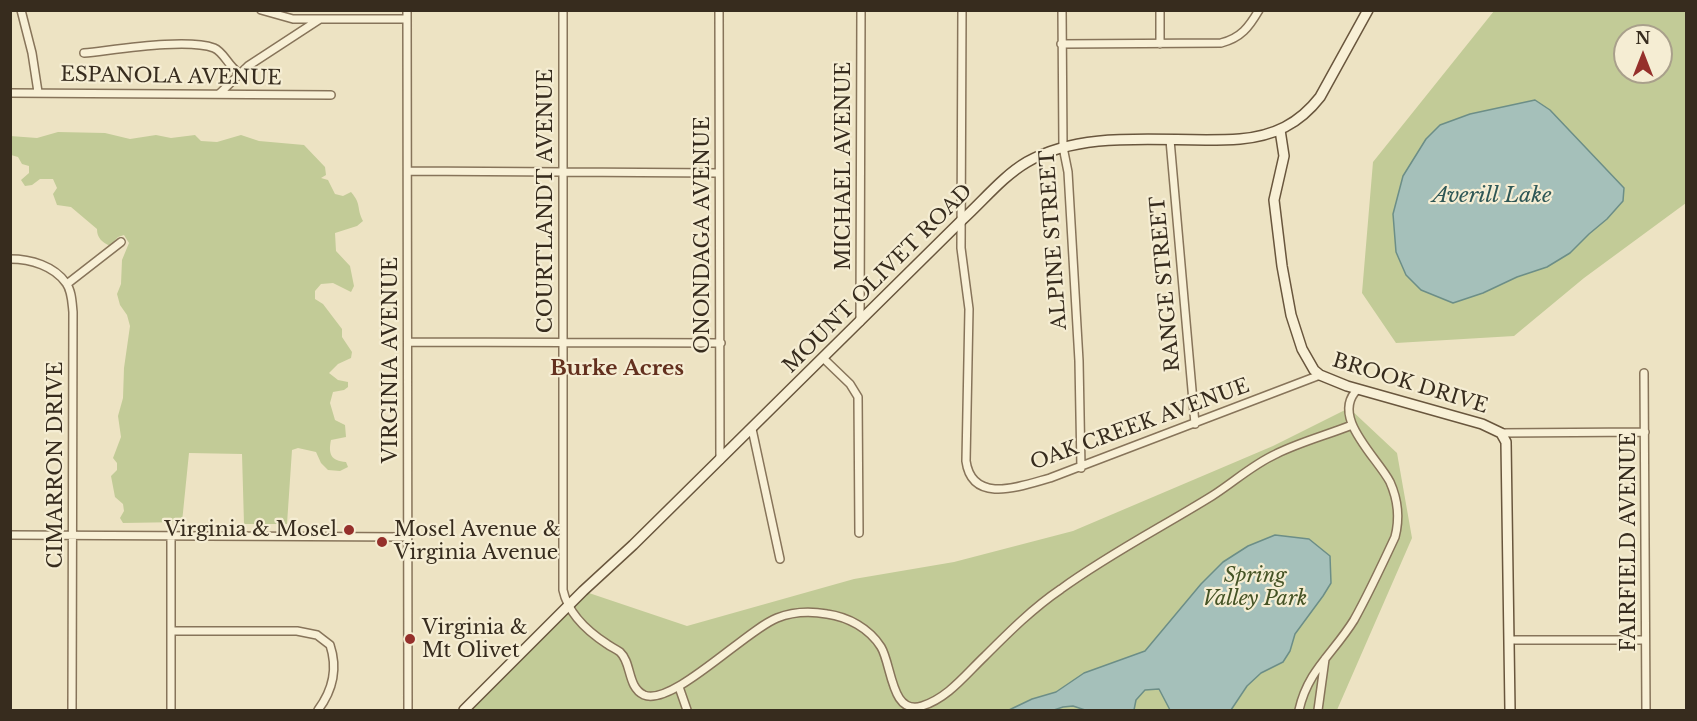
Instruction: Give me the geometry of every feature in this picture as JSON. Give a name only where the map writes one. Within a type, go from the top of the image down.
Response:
[{"type":"street","points":[[21,10],[32,53],[38,92]]},
{"type":"street","points":[[261,10],[293,19],[407,15]]},
{"type":"street","name":"COURTLANDT AVENUE","points":[[563,10],[563,590],[568,607]]},
{"type":"street","name":"ONONDAGA AVENUE","points":[[719,10],[720,460]]},
{"type":"street","name":"MICHAEL AVENUE","points":[[860,322],[861,10]]},
{"type":"street","points":[[962,220],[963,10]]},
{"type":"street","name":"ALPINE STREET","points":[[1062,10],[1063,147],[1068,172],[1076,314],[1081,468]]},
{"type":"street","points":[[1160,10],[1160,44]]},
{"type":"street","points":[[1062,44],[1221,43],[1230,41],[1245,31],[1259,10]]},
{"type":"street","name":"MOUNT OLIVET ROAD","points":[[464,711],[583,591],[1018,168],[1050,151],[1095,141],[1240,139],[1265,136],[1280,130],[1301,118],[1320,97],[1368,10]]},
{"type":"street","name":"VIRGINIA AVENUE","points":[[407,15],[408,711]]},
{"type":"street","points":[[219,94],[239,73],[320,19]]},
{"type":"street","points":[[84,52],[179,44],[199,45],[216,48],[226,58],[231,68],[239,73]]},
{"type":"street","name":"ESPANOLA AVENUE","points":[[10,93],[331,95]]},
{"type":"street","name":"BROOK DRIVE","points":[[1280,130],[1284,156],[1274,200],[1282,266],[1291,315],[1298,338],[1312,367],[1320,375],[1339,384],[1465,418],[1501,433],[1507,450],[1509,711]]},
{"type":"street","name":"RANGE STREET","points":[[1170,140],[1195,424]]},
{"type":"street","points":[[408,171],[719,173]]},
{"type":"street","name":"OAK CREEK AVENUE","points":[[962,220],[962,248],[969,309],[966,461],[972,480],[982,488],[1007,488],[1081,468],[1320,375]]},
{"type":"street","points":[[10,259],[41,264],[67,284],[121,242]]},
{"type":"street","name":"CIMARRON DRIVE","points":[[67,284],[71,294],[73,312],[72,711]]},
{"type":"street","points":[[408,342],[721,343]]},
{"type":"street","points":[[823,358],[850,384],[858,397],[858,533]]},
{"type":"street","name":"FAIRFIELD AVENUE","points":[[1644,373],[1646,711]]},
{"type":"street","points":[[1299,711],[1314,671],[1339,643],[1364,602],[1398,527],[1397,506],[1389,482],[1352,426],[1349,408],[1351,398],[1358,389]]},
{"type":"street","points":[[568,607],[599,639],[620,652],[633,684],[640,693],[651,697],[679,687],[768,622],[787,615],[811,612],[847,619],[866,630],[882,648],[901,702],[911,707],[923,706],[948,691],[1045,601],[1124,547],[1215,495],[1246,471],[1274,454],[1352,426]]},
{"type":"street","points":[[752,429],[780,559]]},
{"type":"street","points":[[1501,433],[1525,431],[1645,432]]},
{"type":"street","points":[[171,534],[171,711]]},
{"type":"street","points":[[10,535],[171,534],[407,537]]},
{"type":"street","points":[[171,631],[297,631],[309,632],[327,640],[333,653],[333,680],[329,695],[318,711]]},
{"type":"street","points":[[1510,640],[1645,639]]},
{"type":"street","points":[[1318,711],[1325,659]]},
{"type":"street","points":[[679,687],[687,711]]},
{"type":"green space","points":[[1494,11],[1686,11],[1686,203],[1584,278],[1514,336],[1396,343],[1362,293],[1373,162]]},
{"type":"green space","points":[[58,132],[105,133],[130,139],[156,135],[171,138],[195,135],[201,141],[217,142],[241,135],[259,141],[304,145],[325,167],[326,175],[321,178],[328,180],[335,194],[343,196],[351,192],[357,200],[363,221],[357,226],[335,233],[336,251],[350,266],[354,286],[351,292],[333,283],[321,284],[315,291],[315,299],[323,304],[342,329],[342,337],[352,352],[351,358],[338,364],[329,373],[338,380],[348,382],[348,387],[344,390],[333,392],[330,403],[335,420],[345,425],[346,437],[331,440],[330,453],[337,460],[346,462],[348,467],[340,471],[328,470],[321,463],[316,452],[298,448],[292,450],[287,524],[244,524],[242,454],[189,453],[182,522],[123,523],[120,518],[124,511],[123,504],[115,497],[111,476],[117,470],[117,463],[113,458],[121,437],[118,416],[123,398],[124,368],[130,326],[117,294],[121,284],[122,260],[129,243],[124,235],[118,237],[110,246],[100,239],[97,229],[71,207],[57,205],[53,194],[57,188],[53,179],[40,179],[32,185],[25,186],[21,180],[29,173],[29,166],[22,164],[18,157],[11,155],[10,136],[37,138]]},
{"type":"green space","name":"Spring Valley Park","points":[[1349,408],[1397,453],[1412,538],[1337,710],[463,710],[583,591],[687,626],[854,579],[954,562],[1073,531],[1273,446]]},
{"type":"water","name":"Averill Lake","points":[[1535,100],[1550,110],[1624,188],[1623,201],[1570,253],[1547,267],[1453,303],[1421,290],[1406,275],[1396,252],[1393,214],[1403,176],[1426,139],[1440,125],[1470,114]]},
{"type":"water","points":[[1275,535],[1309,539],[1330,556],[1331,583],[1295,634],[1290,651],[1283,662],[1261,673],[1247,686],[1231,710],[1170,710],[1159,689],[1145,690],[1136,700],[1134,710],[1085,710],[1073,706],[1054,710],[1009,710],[1032,699],[1056,692],[1084,673],[1145,651],[1201,584],[1223,562],[1248,546]]},
{"type":"place","name":"Virginia & Mosel","points":[[349,530]]},
{"type":"place","name":"Mosel Avenue & Virginia Avenue","points":[[382,542]]},
{"type":"place","name":"Virginia & Mt Olivet","points":[[410,639]]},
{"type":"district","name":"Burke Acres","points":[[617,369]]}]
